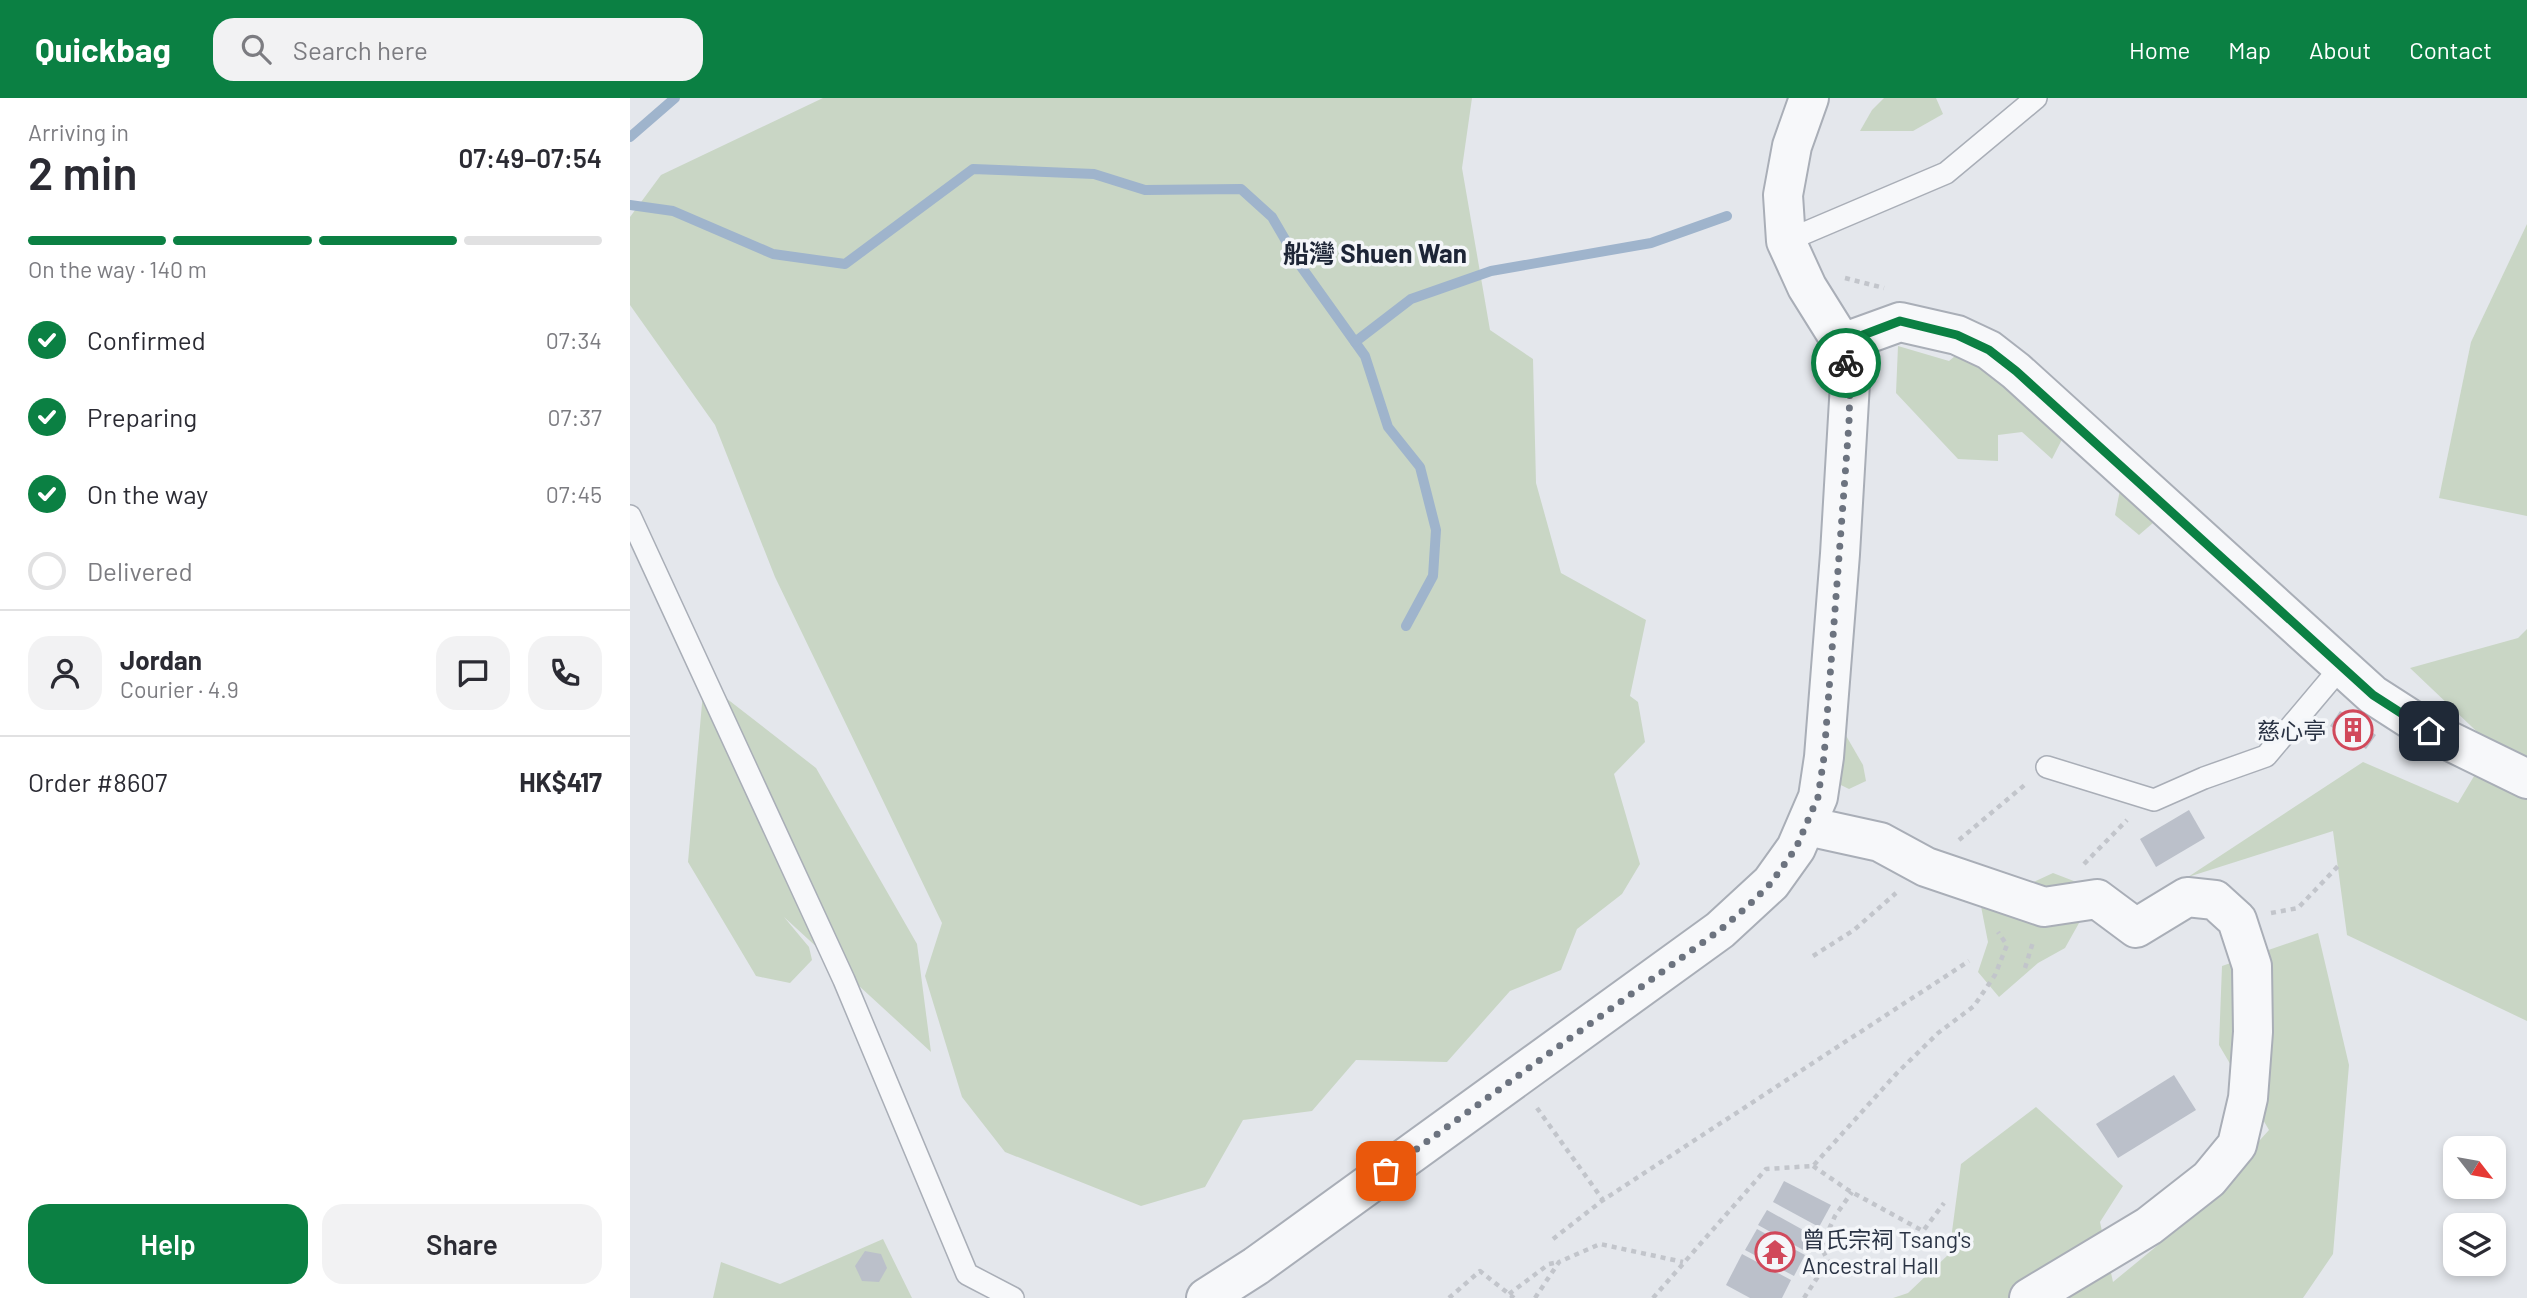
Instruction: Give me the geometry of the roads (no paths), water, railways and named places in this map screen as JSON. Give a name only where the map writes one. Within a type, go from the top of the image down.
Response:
[{"type":"street","points":[[1206,1298],[1256,1266],[1720,930],[1771,883],[1796,848],[1818,797],[1824,757],[1850,383],[1842,343],[1807,288],[1786,241],[1783,195],[1792,146],[1809,98]]},
{"type":"street","points":[[1842,343],[1900,321],[1957,335],[1989,350],[2016,371],[2373,695],[2429,731],[2527,779]]},
{"type":"street","points":[[1807,826],[1880,842],[1926,867],[2044,907],[2097,899],[2136,928],[2187,897],[2215,900],[2237,920],[2252,966],[2253,1032],[2248,1098],[2237,1145],[2209,1179],[2149,1226],[2029,1298]]},
{"type":"lane","points":[[1786,241],[1946,173],[2036,98]]},
{"type":"lane","points":[[630,516],[844,980],[967,1274],[1013,1298]]},
{"type":"lane","points":[[2047,767],[2154,800],[2204,778],[2266,756],[2341,667]]},
{"type":"waterway","points":[[630,137],[675,98]]},
{"type":"waterway","points":[[630,205],[673,211],[773,254],[845,264],[973,169],[1094,174],[1145,190],[1241,189],[1272,217],[1300,265],[1365,356],[1388,427],[1420,467],[1436,530],[1433,576],[1406,626]]},
{"type":"waterway","points":[[1355,342],[1411,299],[1491,271],[1651,243],[1727,216]]},
{"type":"place","name":"慈心亭","points":[[2353,730]]},
{"type":"place","name":"曾氏宗祠 Tsang's Ancestral Hall","points":[[1775,1252]]},
{"type":"district","name":"船灣 Shuen Wan","points":[[1375,252]]}]
